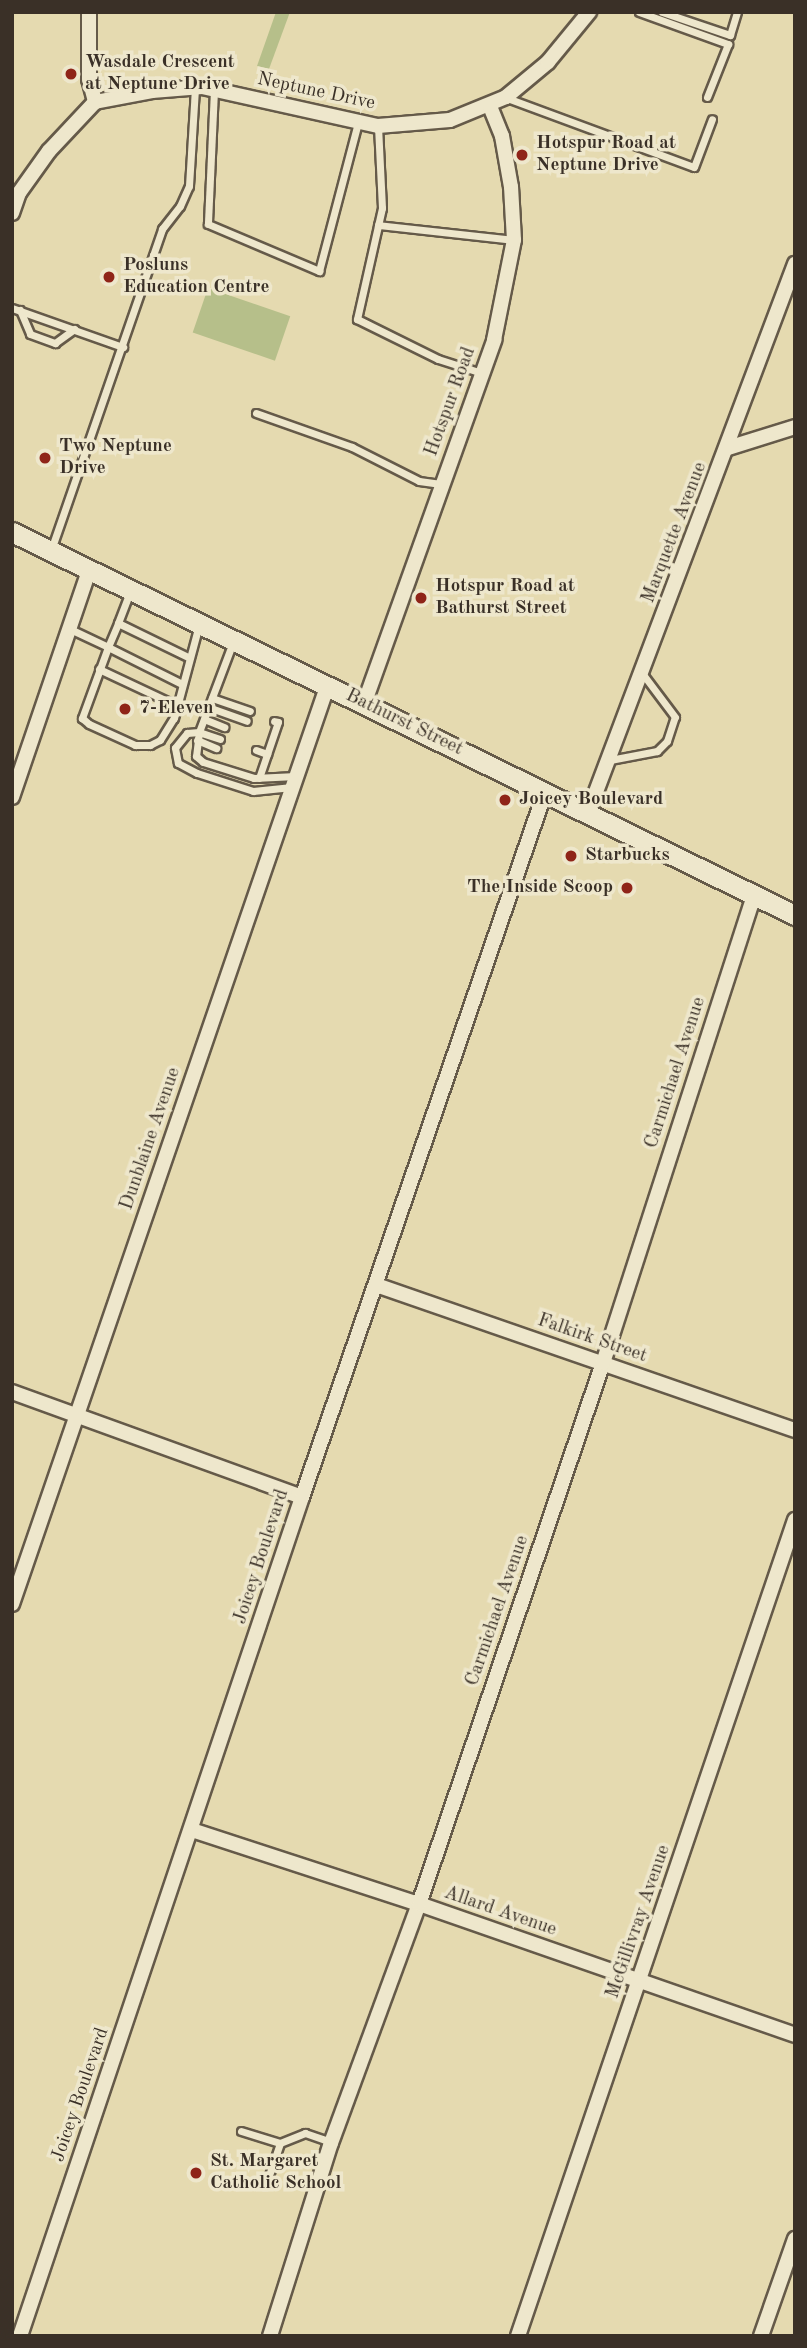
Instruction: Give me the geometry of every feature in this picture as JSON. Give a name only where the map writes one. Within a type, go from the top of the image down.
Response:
[{"type":"main road","name":"Bathurst Street","points":[[12,532],[795,915]]},
{"type":"street","points":[[12,213],[19,193],[49,151],[94,102],[89,79],[89,12]]},
{"type":"street","name":"Neptune Drive","points":[[94,102],[152,91],[195,88],[378,126],[450,120],[490,106],[506,97],[548,62],[589,12]]},
{"type":"street","name":"Hotspur Road","points":[[364,704],[494,340],[514,240],[510,187],[502,136],[490,106]]},
{"type":"street","name":"Marquette Avenue","points":[[588,813],[728,448],[795,264]]},
{"type":"street","points":[[728,448],[795,427]]},
{"type":"street","points":[[12,797],[89,571]]},
{"type":"street","name":"Dunblaine Avenue","points":[[12,1604],[327,687]]},
{"type":"street","name":"Joicey Boulevard","points":[[20,2336],[302,1497],[545,792]]},
{"type":"street","name":"Carmichael Avenue","points":[[270,2336],[331,2143],[419,1904],[603,1363],[754,896]]},
{"type":"street","name":"Falkirk Street","points":[[376,1285],[795,1430]]},
{"type":"street","points":[[12,1392],[302,1497]]},
{"type":"street","name":"McGillivray Avenue","points":[[518,2336],[795,1520]]},
{"type":"street","name":"Allard Avenue","points":[[192,1830],[419,1904],[795,2035]]},
{"type":"street","points":[[761,2336],[795,2239]]},
{"type":"lane","points":[[639,12],[728,44],[707,97]]},
{"type":"lane","points":[[662,12],[730,35],[737,12]]},
{"type":"lane","points":[[51,551],[162,229],[180,206],[189,186],[195,88]]},
{"type":"lane","points":[[214,90],[208,224],[319,271],[358,121]]},
{"type":"lane","points":[[506,97],[694,167],[712,119]]},
{"type":"lane","points":[[378,126],[382,208],[357,319],[438,359],[482,373]]},
{"type":"lane","points":[[378,225],[514,240]]},
{"type":"lane","points":[[16,309],[123,346]]},
{"type":"lane","points":[[16,309],[30,334],[55,343],[74,330]]},
{"type":"lane","points":[[256,412],[352,447],[419,481],[441,484]]},
{"type":"lane","points":[[130,591],[83,710],[82,718],[89,724],[135,745],[150,746],[160,740],[168,730],[200,624]]},
{"type":"lane","points":[[118,623],[188,657]]},
{"type":"lane","points":[[70,629],[182,684]]},
{"type":"lane","points":[[233,641],[198,736],[197,756],[239,775],[294,781]]},
{"type":"lane","points":[[99,669],[176,705]]},
{"type":"lane","points":[[610,760],[657,751],[667,741],[674,717],[642,673]]},
{"type":"lane","points":[[212,698],[250,711]]},
{"type":"lane","points":[[208,708],[247,721]]},
{"type":"lane","points":[[204,719],[224,727]]},
{"type":"lane","points":[[259,778],[272,730],[278,722],[274,721]]},
{"type":"lane","points":[[220,739],[187,733],[175,748],[178,763],[185,768],[253,791],[294,781]]},
{"type":"lane","points":[[198,736],[216,747]]},
{"type":"lane","points":[[260,740],[270,744]]},
{"type":"lane","points":[[256,750],[267,754]]},
{"type":"lane","points":[[253,761],[263,765]]},
{"type":"lane","points":[[241,2131],[280,2143],[305,2133],[331,2143]]},
{"type":"lane","points":[[266,2184],[280,2143]]},
{"type":"green space","points":[[276,12],[290,12],[269,69],[257,66]]},
{"type":"green space","points":[[208,288],[290,316],[275,361],[193,332]]},
{"type":"place","name":"Wasdale Crescent at Neptune Drive","points":[[71,74]]},
{"type":"place","name":"Hotspur Road at Neptune Drive","points":[[522,155]]},
{"type":"place","name":"Posluns Education Centre","points":[[109,277]]},
{"type":"place","name":"Two Neptune Drive","points":[[45,458]]},
{"type":"place","name":"Hotspur Road at Bathurst Street","points":[[421,598]]},
{"type":"place","name":"7-Eleven","points":[[125,709]]},
{"type":"place","name":"Joicey Boulevard","points":[[505,800]]},
{"type":"place","name":"Starbucks","points":[[571,856]]},
{"type":"place","name":"The Inside Scoop","points":[[627,888]]},
{"type":"place","name":"St. Margaret Catholic School","points":[[196,2173]]}]
